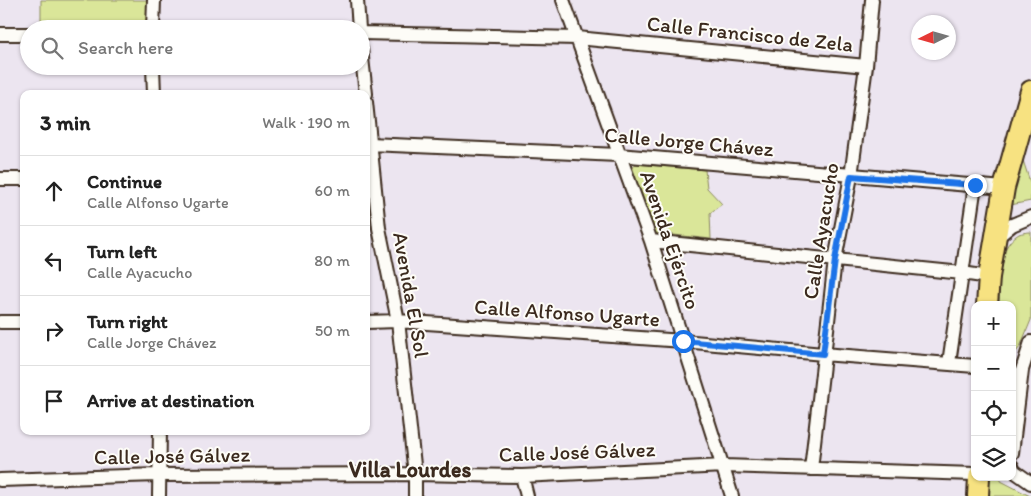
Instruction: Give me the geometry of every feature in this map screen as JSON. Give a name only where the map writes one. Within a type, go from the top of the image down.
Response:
[{"type":"main road","points":[[986,301],[994,240],[1004,188],[1025,137],[1031,92]]},
{"type":"main road","points":[[978,496],[979,481]]},
{"type":"street","points":[[153,20],[154,0]]},
{"type":"street","points":[[358,0],[359,20]]},
{"type":"street","name":"Avenida Ejército","points":[[563,0],[618,155],[651,241],[732,496]]},
{"type":"street","name":"Calle Ayacucho","points":[[811,469],[835,260],[851,176],[866,66],[872,0]]},
{"type":"street","name":"Calle Francisco de Zela","points":[[370,33],[577,38],[866,66]]},
{"type":"street","points":[[0,34],[20,34]]},
{"type":"street","points":[[154,75],[154,90]]},
{"type":"street","points":[[364,75],[366,90]]},
{"type":"street","name":"Calle Jorge Chávez","points":[[370,144],[618,155],[1004,188]]},
{"type":"street","name":"Avenida El Sol","points":[[370,144],[370,175],[398,321],[415,474],[415,496]]},
{"type":"street","points":[[0,180],[20,179]]},
{"type":"street","points":[[949,363],[975,185]]},
{"type":"street","points":[[994,240],[1012,225],[1031,217]]},
{"type":"street","points":[[651,241],[989,277]]},
{"type":"street","name":"Calle Alfonso Ugarte","points":[[370,322],[398,321],[683,341],[971,366]]},
{"type":"street","points":[[0,322],[20,322]]},
{"type":"street","points":[[1014,436],[1022,370],[1031,342]]},
{"type":"street","points":[[159,496],[160,435]]},
{"type":"street","name":"Calle José Gálvez","points":[[0,480],[158,475],[415,474],[522,476],[724,466],[971,474]]},
{"type":"street","points":[[1016,472],[1031,483]]},
{"type":"street","points":[[522,476],[527,496]]},
{"type":"green space","points":[[41,0],[148,0],[148,20],[41,20]]},
{"type":"green space","points":[[1018,145],[1031,185],[1031,201],[1005,206]]},
{"type":"green space","points":[[635,164],[705,170],[707,188],[722,204],[710,213],[711,239],[655,233],[632,170]]},
{"type":"green space","points":[[1031,232],[1031,320],[1016,352],[1016,301],[999,301],[1000,276],[1006,247],[1019,234]]},
{"type":"green space","points":[[989,481],[1001,481],[1030,496],[988,496]]},
{"type":"district","name":"Villa Lourdes","points":[[410,469]]},
{"type":"route","points":[[683,341],[823,354],[835,260],[851,176],[975,185]]}]
